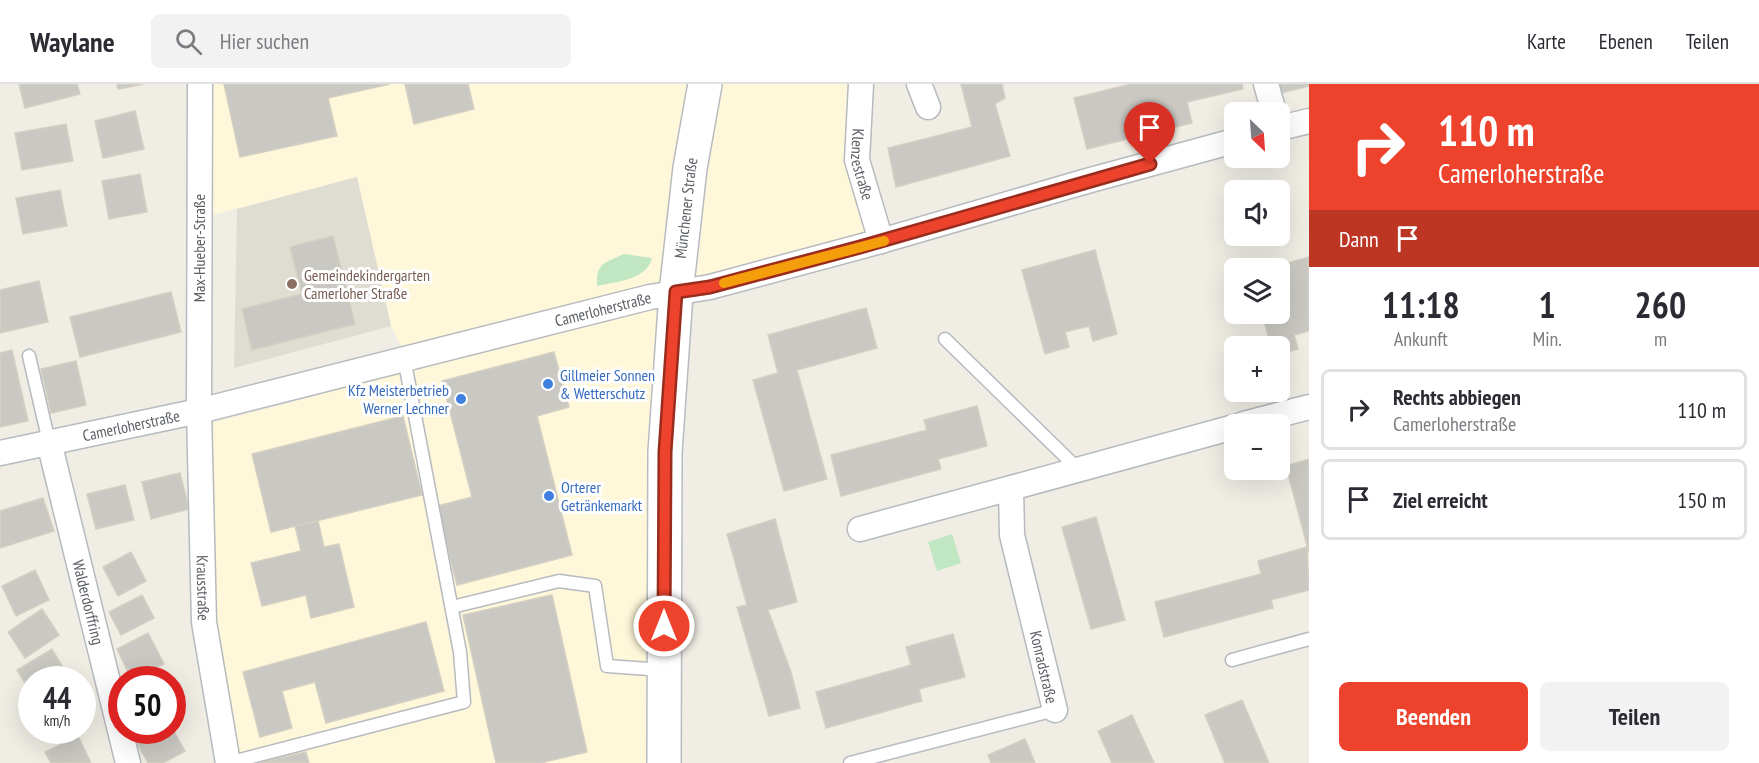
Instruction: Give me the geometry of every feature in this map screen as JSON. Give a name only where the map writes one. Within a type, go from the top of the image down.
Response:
[{"type":"main road","name":"Münchener Straße","points":[[664,763],[665,452],[676,292],[690,168],[705,84]]},
{"type":"street","name":"Max-Hueber-Straße","points":[[199,411],[200,84]]},
{"type":"street","name":"Klenzestraße","points":[[861,84],[857,159],[881,241]]},
{"type":"street","points":[[919,84],[928,106]]},
{"type":"street","points":[[1266,84],[1271,102]]},
{"type":"street","points":[[1290,126],[1309,121]]},
{"type":"street","name":"Camerloherstraße","points":[[0,453],[199,411],[650,297],[710,287],[1224,144]]},
{"type":"street","points":[[1282,414],[1309,407]]},
{"type":"street","name":"Krausstraße","points":[[199,411],[204,622],[228,763]]},
{"type":"street","points":[[860,529],[1224,430]]},
{"type":"street","name":"Walderdorffring","points":[[49,442],[128,763]]},
{"type":"street","name":"Konradstraße","points":[[1011,488],[1012,535],[1055,710]]},
{"type":"lane","points":[[945,339],[1078,469]]},
{"type":"lane","points":[[29,356],[49,442]]},
{"type":"lane","points":[[228,763],[464,702],[460,652],[404,358]]},
{"type":"lane","points":[[452,607],[559,581],[595,586],[607,666],[664,670]]},
{"type":"lane","points":[[1232,660],[1309,639]]},
{"type":"lane","name":"Konradstraße","points":[[850,763],[1055,710]]},
{"type":"shaded area","points":[[211,84],[869,84],[867,247],[676,293],[650,763],[229,763],[204,622],[208,424],[413,370],[391,326],[357,177],[209,216]]},
{"type":"shaded area","points":[[357,177],[391,326],[234,368],[237,209]]},
{"type":"green space","points":[[624,254],[652,258],[644,271],[637,275],[597,286],[598,272],[603,264]]},
{"type":"green space","points":[[952,534],[961,563],[937,571],[928,542]]},
{"type":"building","points":[[19,84],[77,84],[80,94],[25,108]]},
{"type":"building","points":[[117,84],[143,84],[118,89]]},
{"type":"building","points":[[224,84],[390,84],[328,98],[337,136],[240,157]]},
{"type":"building","points":[[405,84],[468,84],[474,109],[414,124]]},
{"type":"building","points":[[961,84],[1002,84],[1005,98],[995,104],[1010,156],[896,187],[888,148],[972,127]]},
{"type":"building","points":[[1131,84],[1242,84],[1243,89],[1187,102],[1192,123],[1087,149],[1074,98]]},
{"type":"building","points":[[1278,84],[1309,84],[1309,86],[1281,93]]},
{"type":"building","points":[[135,111],[144,149],[103,158],[95,121]]},
{"type":"building","points":[[66,124],[73,161],[22,170],[15,133]]},
{"type":"building","points":[[140,174],[147,212],[109,219],[102,181]]},
{"type":"building","points":[[60,190],[67,226],[23,234],[16,198]]},
{"type":"building","points":[[333,236],[355,324],[252,350],[242,309],[302,294],[290,247]]},
{"type":"building","points":[[1095,250],[1117,334],[1093,341],[1089,326],[1065,332],[1069,347],[1045,354],[1022,270]]},
{"type":"building","points":[[1309,257],[1309,331],[1294,335],[1298,349],[1290,352],[1290,336],[1268,336],[1265,324],[1290,324],[1290,262]]},
{"type":"building","points":[[39,281],[48,322],[0,333],[0,290]]},
{"type":"building","points":[[171,292],[181,332],[80,357],[70,317]]},
{"type":"building","points":[[866,308],[877,348],[797,370],[827,479],[784,491],[753,380],[778,373],[768,335]]},
{"type":"building","points":[[12,350],[28,421],[0,427],[0,353]]},
{"type":"building","points":[[554,352],[569,407],[537,416],[572,555],[457,585],[437,506],[472,497],[442,381]]},
{"type":"building","points":[[76,361],[86,405],[51,413],[41,369]]},
{"type":"building","points":[[977,406],[987,446],[938,459],[941,469],[841,496],[831,455],[927,430],[924,420]]},
{"type":"building","points":[[403,416],[422,495],[271,532],[252,454]]},
{"type":"building","points":[[1309,459],[1309,553],[1290,480],[1290,465]]},
{"type":"building","points":[[180,473],[189,509],[151,519],[142,482]]},
{"type":"building","points":[[125,485],[134,520],[96,529],[87,494]]},
{"type":"building","points":[[43,498],[54,531],[0,548],[0,511]]},
{"type":"building","points":[[1096,517],[1125,620],[1091,629],[1062,527]]},
{"type":"building","points":[[775,519],[797,602],[768,610],[791,672],[800,708],[769,716],[737,607],[747,605],[727,534]]},
{"type":"building","points":[[318,521],[324,547],[339,544],[354,607],[311,618],[306,595],[262,606],[251,563],[301,551],[295,526]]},
{"type":"building","points":[[1307,547],[1309,590],[1271,600],[1273,608],[1164,637],[1155,602],[1261,574],[1258,561]]},
{"type":"building","points":[[131,552],[146,581],[118,596],[103,567]]},
{"type":"building","points":[[35,570],[49,600],[16,616],[2,586]]},
{"type":"building","points":[[142,595],[154,618],[121,635],[109,612]]},
{"type":"building","points":[[552,595],[587,752],[540,763],[496,763],[463,615]]},
{"type":"building","points":[[42,609],[59,635],[25,658],[8,632]]},
{"type":"building","points":[[426,622],[444,691],[326,723],[315,682],[282,691],[292,728],[260,737],[243,672]]},
{"type":"building","points":[[148,633],[164,664],[125,666],[117,649]]},
{"type":"building","points":[[953,634],[965,677],[919,689],[922,701],[826,728],[816,692],[911,665],[906,647]]},
{"type":"building","points":[[52,649],[62,666],[24,666]]},
{"type":"building","points":[[1242,700],[1269,763],[1225,763],[1205,715]]},
{"type":"building","points":[[1132,715],[1154,763],[1112,763],[1098,731]]},
{"type":"building","points":[[1025,739],[1035,763],[991,763],[988,755]]},
{"type":"building","points":[[62,744],[82,744],[91,763],[51,763],[45,752]]},
{"type":"building","points":[[138,744],[181,744],[185,751],[163,763],[148,763]]},
{"type":"building","points":[[306,752],[309,763],[262,763],[262,762]]},
{"type":"slow traffic","points":[[724,283],[884,241]]},
{"type":"place","name":"Gemeindekindergarten Camerloher Straße","points":[[292,284]]},
{"type":"place","name":"Gillmeier Sonnen & Wetterschutz","points":[[548,384]]},
{"type":"place","name":"Kfz Meisterbetrieb Werner Lechner","points":[[461,399]]},
{"type":"place","name":"Orterer Getränkemarkt","points":[[549,496]]},
{"type":"route","points":[[664,626],[665,452],[676,292],[710,287],[860,247],[1150,164]]}]
